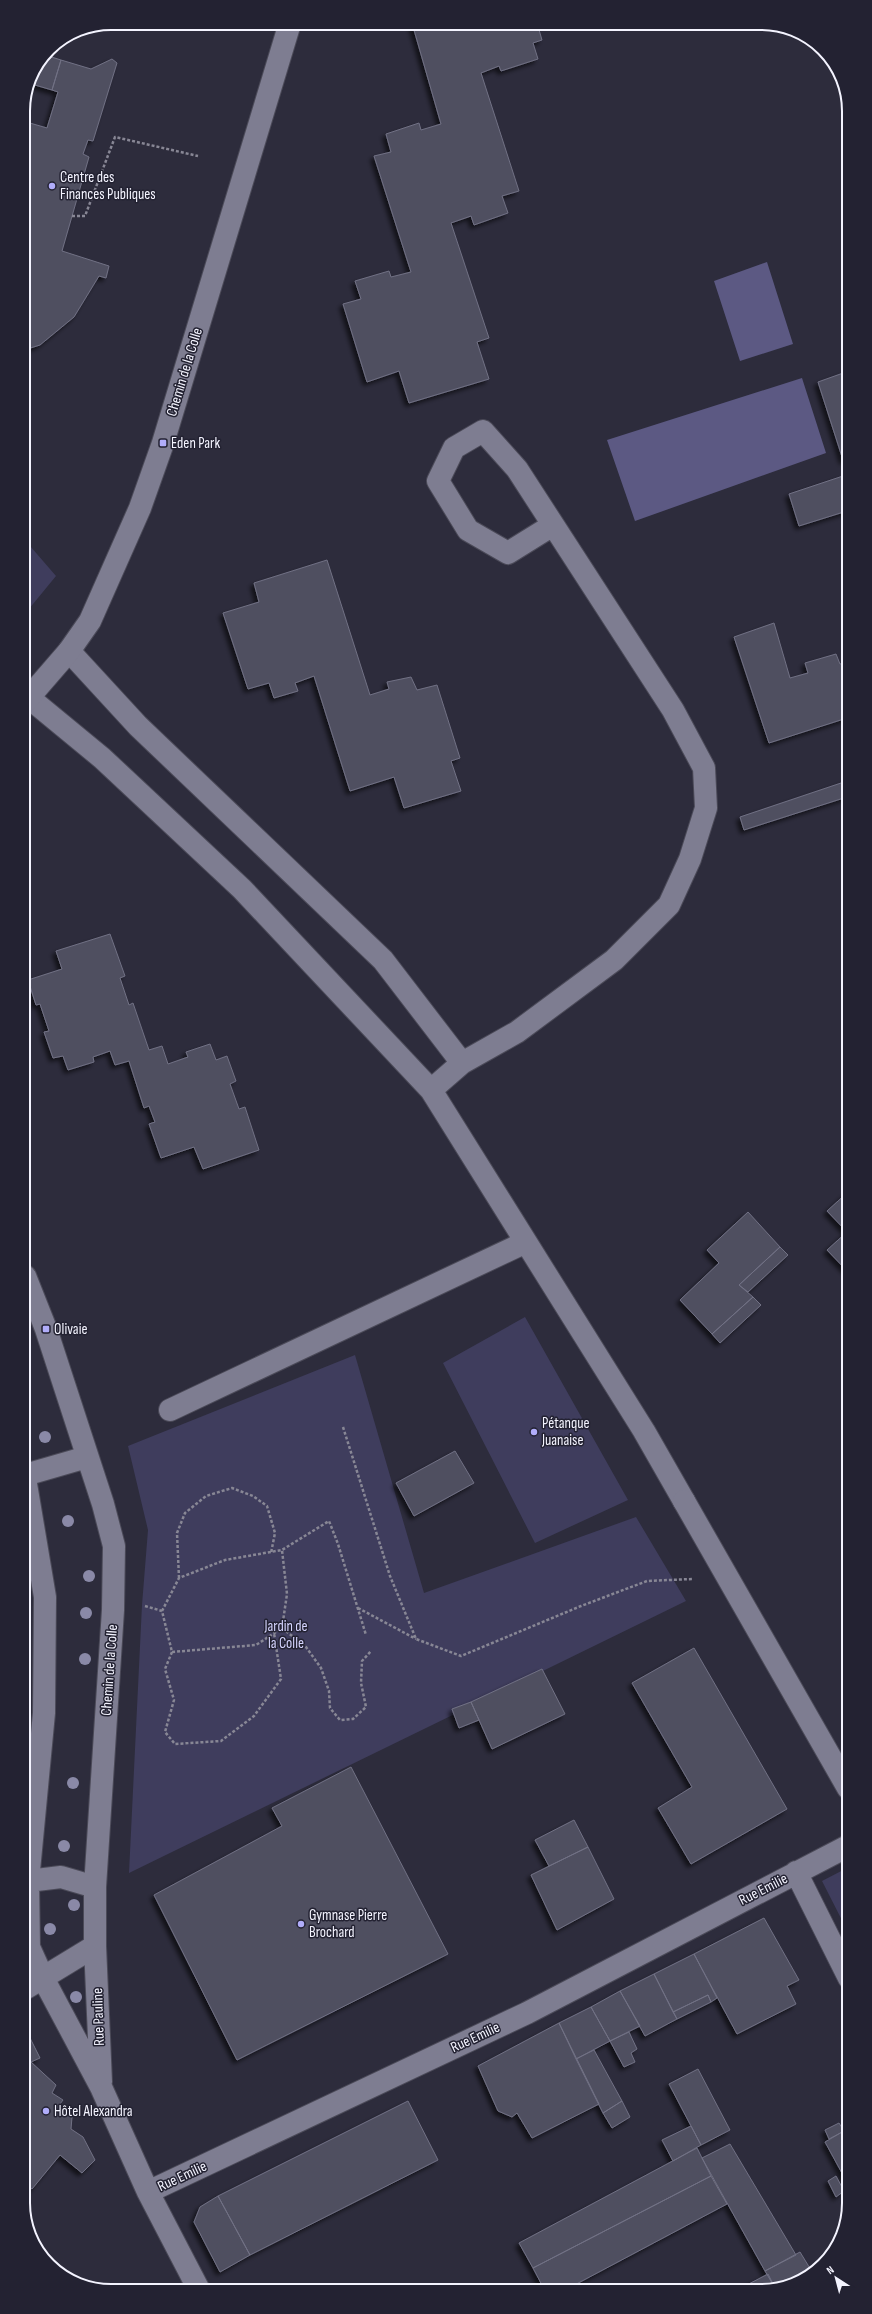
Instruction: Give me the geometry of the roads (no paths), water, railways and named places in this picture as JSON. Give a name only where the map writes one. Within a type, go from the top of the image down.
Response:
[{"type":"street","name":"Chemin de la Colle","points":[[30,694],[69,651],[90,621],[107,586],[140,508],[163,443],[288,30]]},
{"type":"street","points":[[431,1090],[462,1063],[516,1032],[614,960],[670,905],[690,859],[706,808],[704,768],[676,716],[553,524],[517,469],[483,431],[454,448],[438,481],[468,530],[508,553],[553,524]]},
{"type":"street","points":[[69,651],[138,726],[382,960],[462,1063]]},
{"type":"street","points":[[30,703],[102,758],[242,889],[431,1090],[644,1431],[842,1778]]},
{"type":"street","points":[[170,1410],[526,1242]]},
{"type":"street","name":"Chemin de la Colle","points":[[30,1289],[46,1329],[103,1504],[114,1546],[113,1610],[95,1887],[95,1946]]},
{"type":"street","points":[[30,1475],[87,1457]]},
{"type":"street","points":[[30,1507],[45,1597],[44,1713],[30,1861]]},
{"type":"street","name":"Rue Emilie","points":[[148,2192],[527,2013],[842,1849]]},
{"type":"street","points":[[796,1872],[842,1964]]},
{"type":"street","points":[[30,1882],[61,1877],[95,1887]]},
{"type":"street","points":[[30,1962],[34,1983],[95,1946]]},
{"type":"street","name":"Rue Pauline","points":[[95,1946],[101,2087]]},
{"type":"street","name":"Rue Pauline","points":[[34,1983],[101,2087],[148,2192],[196,2284]]},
{"type":"place","name":"Centre des Finances Publiques","points":[[52,186]]},
{"type":"place","name":"Eden Park","points":[[163,443]]},
{"type":"place","name":"Olivaie","points":[[46,1329]]},
{"type":"place","name":"Pétanque Juanaise","points":[[534,1432]]},
{"type":"place","name":"Gymnase Pierre Brochard","points":[[301,1924]]},
{"type":"place","name":"Hôtel Alexandra","points":[[46,2111]]},
{"type":"park label","name":"Jardin de la Colle","points":[[286,1634]]}]
